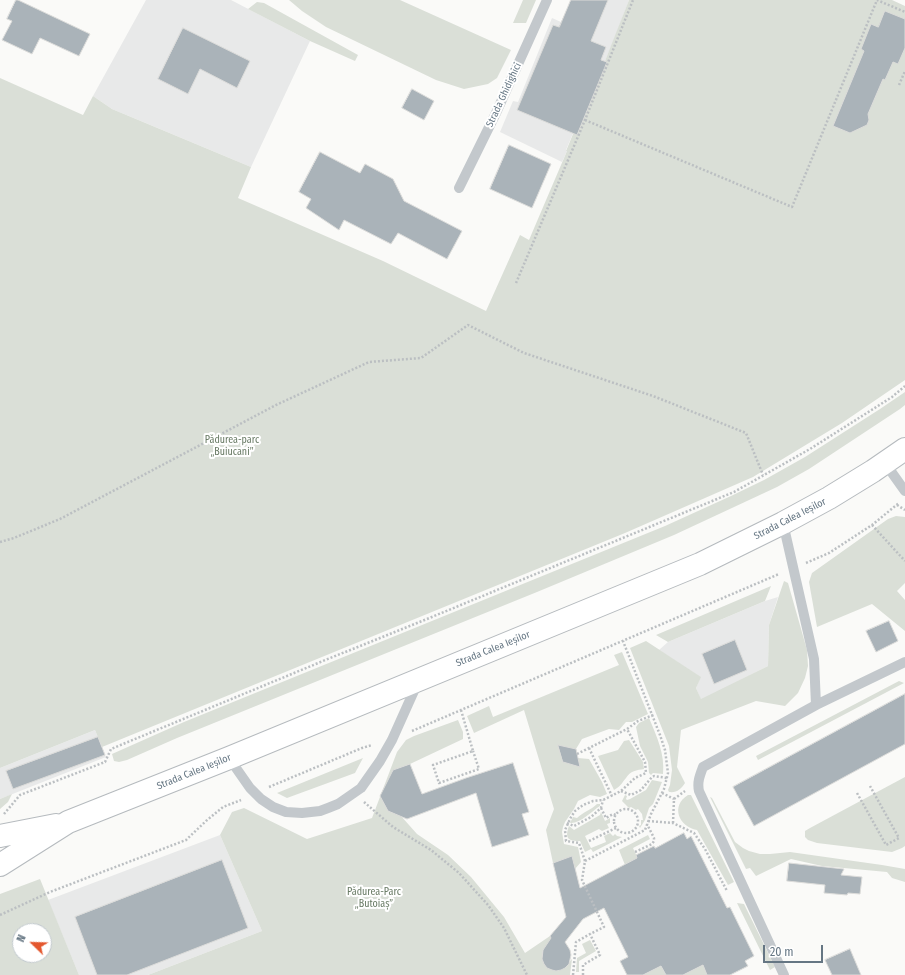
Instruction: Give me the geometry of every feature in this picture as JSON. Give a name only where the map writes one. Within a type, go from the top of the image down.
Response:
[{"type":"main road","name":"Strada Calea Ieșilor","points":[[0,836],[68,822],[230,758],[700,564],[783,523],[829,498],[905,449]]},
{"type":"main road","name":"Strada Calea Ieșilor","points":[[0,864],[68,822]]},
{"type":"lane","name":"Strada Ghidighici","points":[[459,188],[496,113],[547,0]]},
{"type":"lane","points":[[885,463],[905,491]]},
{"type":"lane","points":[[783,523],[814,659],[816,705]]},
{"type":"lane","points":[[784,975],[699,790],[699,778],[704,767],[816,705],[905,662]]},
{"type":"lane","points":[[230,758],[250,788],[261,799],[280,810],[302,813],[320,811],[338,804],[361,788],[380,761],[392,740],[419,680]]},
{"type":"path","points":[[516,283],[585,120],[633,0]]},
{"type":"path","points":[[585,120],[792,206],[877,0],[905,12]]},
{"type":"path","points":[[899,85],[905,71]]},
{"type":"path","points":[[0,542],[14,538],[60,519],[276,405],[369,362],[421,358],[468,324],[524,353],[653,396],[746,433],[763,475]]},
{"type":"path","points":[[0,816],[5,814],[20,795],[105,762],[111,749],[734,492],[810,449],[892,397],[905,386]]},
{"type":"path","points":[[0,915],[50,892],[186,840],[223,807],[255,793],[362,748],[392,740],[829,553],[872,525],[901,501]]},
{"type":"path","points":[[897,505],[905,510]]},
{"type":"path","points":[[872,525],[905,561]]},
{"type":"path","points":[[585,861],[645,830],[651,814],[664,789],[667,778],[665,750],[653,715],[623,641]]},
{"type":"path","points":[[460,710],[479,769],[439,783],[433,765],[473,751]]},
{"type":"path","points":[[577,754],[627,729],[638,721],[653,715]]},
{"type":"path","points":[[627,729],[645,762],[646,774]]},
{"type":"path","points":[[589,748],[612,796]]},
{"type":"path","points":[[573,975],[576,942],[604,927],[582,880],[585,861],[579,844],[566,841],[565,830],[567,823],[576,811],[583,806],[593,801],[603,800],[612,796],[621,791],[634,778],[646,774],[652,777],[667,778]]},
{"type":"path","points":[[621,791],[631,795],[641,790],[652,777]]},
{"type":"path","points":[[673,823],[674,799],[683,792],[698,785]]},
{"type":"path","points":[[857,793],[886,845],[899,838],[870,786]]},
{"type":"path","points":[[353,793],[393,827],[431,850],[459,873],[488,905],[504,928],[527,975]]},
{"type":"path","points":[[662,793],[674,799]]},
{"type":"path","points":[[567,823],[574,826],[591,816],[601,808],[603,800]]},
{"type":"path","points":[[601,808],[606,818],[614,814],[616,815],[623,810],[630,810],[634,812],[638,823],[635,830],[624,833],[620,832],[616,828],[614,822],[616,815]]},
{"type":"path","points":[[648,822],[673,823],[694,833],[707,853]]},
{"type":"path","points":[[635,852],[652,844],[654,841],[648,822]]},
{"type":"path","points":[[589,841],[616,828]]},
{"type":"path","points":[[631,832],[634,836]]},
{"type":"path","points":[[583,975],[583,965],[600,955],[590,934]]},
{"type":"shaded area","points":[[146,0],[231,0],[310,41],[251,167],[112,109],[93,96]]},
{"type":"shaded area","points":[[571,0],[629,0],[614,40],[605,61],[603,61],[562,162],[500,132],[513,101],[518,102],[552,18],[561,22]]},
{"type":"shaded area","points":[[778,597],[769,625],[768,666],[701,700],[696,688],[700,677],[659,650],[668,642],[765,601]]},
{"type":"shaded area","points":[[95,730],[106,757],[0,799],[0,768]]},
{"type":"shaded area","points":[[220,835],[262,931],[148,975],[79,975],[48,900]]},
{"type":"green space","points":[[289,0],[400,0],[511,50],[497,78],[488,84],[464,89],[436,80],[326,27],[302,11]]},
{"type":"green space","points":[[523,0],[536,0],[526,23],[513,23]]},
{"type":"green space","name":"Pădurea-parc „Buiucani”","points":[[629,0],[892,0],[905,6],[905,380],[842,423],[753,477],[625,533],[102,747],[95,730],[0,768],[0,78],[83,115],[93,96],[112,109],[251,167],[238,198],[383,261],[486,311],[520,235],[529,240],[603,61],[605,61]]},
{"type":"green space","points":[[257,2],[264,3],[358,55],[355,61],[310,41],[248,9]]},
{"type":"green space","points":[[905,392],[905,405],[900,409],[809,469],[777,487],[674,535],[537,592],[177,738],[127,760],[119,762],[114,761],[112,754],[184,722],[665,526],[731,496],[764,480],[805,457]]},
{"type":"green space","points":[[896,516],[905,517],[905,583],[897,591],[905,600],[905,631],[872,604],[817,627],[809,582],[812,573],[888,519]]},
{"type":"green space","points":[[784,581],[788,583],[807,650],[808,666],[805,678],[798,693],[785,706],[756,701],[681,730],[677,767],[685,783],[678,790],[669,792],[668,790],[672,770],[669,746],[630,648],[646,641],[701,677],[696,688],[701,699],[768,666],[769,625]]},
{"type":"green space","points":[[771,586],[765,601],[668,642],[656,635]]},
{"type":"green space","points":[[622,652],[648,714],[632,722],[626,722],[619,730],[609,729],[582,739],[576,749],[573,764],[578,758],[589,759],[607,794],[600,797],[590,795],[578,801],[565,822],[562,832],[564,844],[578,847],[581,862],[575,869],[572,857],[553,863],[546,830],[554,809],[524,710],[474,733],[467,716],[489,706],[493,717],[619,665],[614,655]]},
{"type":"green space","points":[[899,681],[904,683],[758,760],[756,756]]},
{"type":"green space","points":[[649,718],[662,753],[663,774],[653,773],[651,775],[649,773],[648,762],[640,746],[636,727],[639,723]]},
{"type":"green space","points":[[458,720],[463,732],[463,739],[392,771],[395,781],[381,795],[397,752],[406,740]]},
{"type":"green space","points":[[629,740],[643,762],[644,769],[632,772],[620,786],[614,790],[598,756],[618,750],[624,741]]},
{"type":"green space","points":[[363,758],[355,773],[287,798],[277,793]]},
{"type":"green space","points":[[905,777],[905,846],[902,848],[892,852],[817,843],[808,840],[805,837],[805,831],[810,828]]},
{"type":"green space","points":[[652,780],[662,782],[653,804],[649,808],[645,820],[640,828],[639,826],[641,825],[641,820],[643,820],[642,814],[638,809],[636,810],[631,807],[629,808],[622,801],[625,795],[627,796],[627,800],[646,790]]},
{"type":"green space","points":[[12,794],[8,802],[0,809],[0,799]]},
{"type":"green space","points":[[688,795],[691,795],[734,882],[728,885],[697,830],[685,825],[681,821],[678,810],[679,805]]},
{"type":"green space","name":"Pădurea-Parc „Butoiaș”","points":[[380,796],[388,811],[401,816],[417,834],[448,855],[471,877],[504,917],[525,953],[550,936],[554,942],[543,950],[542,957],[544,963],[547,966],[557,969],[567,965],[572,959],[570,975],[148,975],[262,931],[220,835],[232,812],[244,808],[307,839],[372,818]]},
{"type":"green space","points":[[710,797],[712,798],[735,842],[749,851],[760,854],[790,852],[905,869],[905,882],[892,878],[887,872],[822,866],[791,859],[756,876],[750,868],[746,869]]},
{"type":"green space","points":[[597,804],[600,804],[600,806],[586,817],[574,823],[570,823],[573,817],[577,818]]},
{"type":"green space","points":[[601,812],[605,821],[610,818],[610,823],[607,824],[609,828],[602,831],[599,829],[585,836],[591,848],[606,842],[604,836],[610,833],[613,836],[615,834],[622,837],[593,852],[591,849],[585,852],[580,841],[570,840],[568,838],[567,834],[569,826],[574,830],[600,815]]},
{"type":"green space","points":[[648,835],[650,839],[633,848],[638,859],[625,865],[619,850]]},
{"type":"green space","points":[[40,879],[79,975],[0,975],[0,894]]},
{"type":"green space","points":[[737,903],[744,904],[775,967],[770,970]]},
{"type":"green space","points":[[590,940],[596,951],[579,961],[579,972],[576,972],[577,958],[586,953],[582,944]]},
{"type":"green space","points":[[703,965],[707,975],[683,975]]},
{"type":"green space","points":[[661,966],[666,975],[643,975]]},
{"type":"building","points":[[16,0],[90,34],[79,56],[40,38],[32,54],[2,40],[12,21],[7,19]]},
{"type":"building","points":[[571,0],[608,0],[591,41],[606,47],[601,60],[607,62],[577,135],[517,110],[553,25],[559,27]]},
{"type":"building","points":[[885,11],[905,19],[905,48],[898,64],[893,62],[885,80],[883,79],[868,114],[869,120],[867,125],[850,133],[833,126],[864,51],[861,49],[871,24],[878,27]]},
{"type":"building","points":[[183,28],[250,61],[237,88],[200,69],[188,94],[158,79]]},
{"type":"building","points":[[412,89],[434,101],[424,120],[402,108]]},
{"type":"building","points":[[509,145],[551,164],[532,208],[490,189]]},
{"type":"building","points":[[320,152],[360,173],[365,164],[393,179],[404,201],[462,231],[447,259],[398,233],[391,244],[344,220],[339,230],[306,208],[311,199],[299,192]]},
{"type":"building","points":[[889,621],[898,641],[876,652],[866,631]]},
{"type":"building","points":[[735,640],[747,670],[714,684],[702,654]]},
{"type":"building","points":[[905,694],[905,744],[754,826],[733,787]]},
{"type":"building","points":[[98,737],[105,755],[13,789],[6,771]]},
{"type":"building","points":[[558,745],[576,749],[580,767],[563,762]]},
{"type":"building","points":[[513,763],[529,812],[522,814],[529,835],[492,847],[476,793],[407,819],[388,811],[380,796],[393,770],[410,764],[422,794]]},
{"type":"building","points":[[684,833],[687,839],[691,836],[727,908],[730,907],[754,956],[745,961],[748,966],[730,975],[707,975],[703,965],[683,975],[666,975],[661,966],[643,975],[627,975],[620,961],[628,957],[604,908],[583,919],[565,942],[571,955],[569,964],[565,968],[556,971],[547,968],[542,959],[543,950],[551,938],[550,936],[566,917],[553,863],[572,856],[580,888],[637,858],[636,855],[654,846],[655,848]]},
{"type":"building","points":[[222,860],[248,928],[127,975],[97,975],[75,917]]},
{"type":"building","points":[[789,863],[844,869],[841,875],[862,877],[860,894],[848,893],[847,895],[824,893],[825,885],[787,881]]},
{"type":"building","points":[[850,949],[861,975],[832,975],[825,960]]}]
